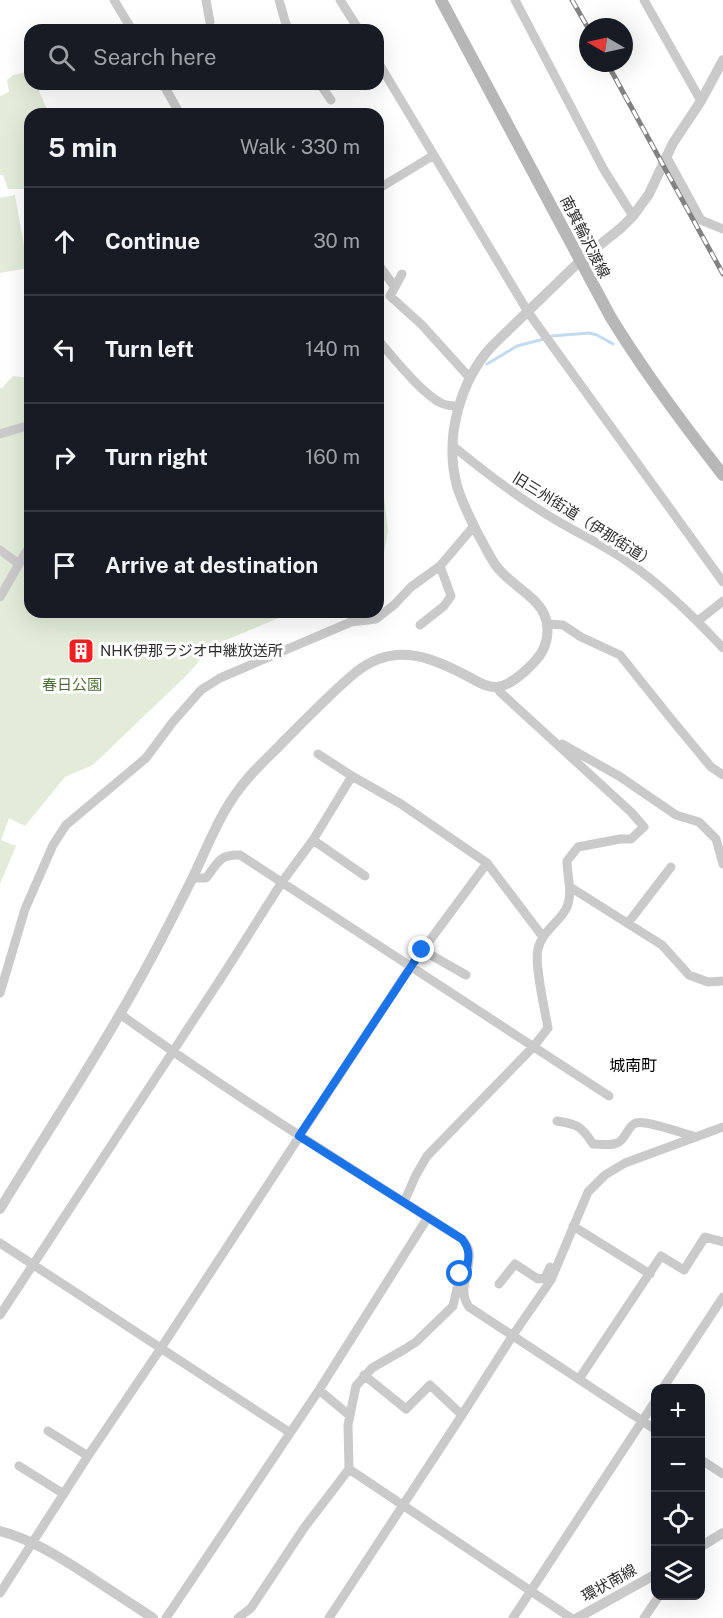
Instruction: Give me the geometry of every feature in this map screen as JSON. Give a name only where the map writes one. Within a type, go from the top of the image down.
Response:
[{"type":"main road","name":"南箕輪沢渡線","points":[[441,0],[596,292],[626,342],[676,414],[723,475]]},
{"type":"street","points":[[114,0],[128,24]]},
{"type":"street","points":[[206,0],[210,22]]},
{"type":"street","points":[[279,0],[286,24]]},
{"type":"street","points":[[340,0],[355,24]]},
{"type":"street","points":[[515,0],[604,170],[633,216]]},
{"type":"street","points":[[644,0],[701,100]]},
{"type":"street","points":[[0,1209],[120,1014],[158,947],[220,820],[239,788],[256,770],[359,670],[378,660],[389,656],[409,654],[424,657],[440,662],[485,685],[497,687],[513,681],[540,655],[547,635],[544,612],[536,602],[507,578],[492,560],[458,488],[454,470],[453,446],[459,406],[469,377],[482,356],[581,260],[633,216],[649,194],[673,143],[723,60]]},
{"type":"street","points":[[384,72],[528,312],[723,582]]},
{"type":"street","points":[[167,90],[177,108]]},
{"type":"street","points":[[324,90],[331,100]]},
{"type":"street","points":[[384,185],[434,155]]},
{"type":"street","points":[[666,156],[701,220],[723,229]]},
{"type":"street","points":[[384,272],[394,286]]},
{"type":"street","points":[[402,274],[390,296],[422,325],[469,377]]},
{"type":"street","points":[[384,347],[428,394],[441,403],[459,406]]},
{"type":"street","points":[[0,434],[24,427]]},
{"type":"street","name":"旧三州街道（伊那街道）","points":[[453,446],[497,483],[628,562],[664,590],[723,648]]},
{"type":"street","points":[[384,613],[411,587],[440,566],[474,526]]},
{"type":"street","points":[[0,550],[19,564]]},
{"type":"street","points":[[0,597],[24,557]]},
{"type":"street","points":[[420,625],[444,606],[451,596],[440,566]]},
{"type":"street","points":[[698,621],[723,601]]},
{"type":"street","points":[[0,993],[25,909],[53,845],[66,825],[146,758],[201,690],[220,678],[351,622],[377,618]]},
{"type":"street","points":[[547,624],[563,626],[620,655],[711,767],[723,775]]},
{"type":"street","points":[[404,1202],[416,1175],[428,1156],[534,1046],[548,1028],[537,951],[543,937],[567,908],[570,887],[567,861],[578,847],[620,838],[631,839],[644,827],[631,812],[497,687]]},
{"type":"street","points":[[550,737],[620,776],[676,815],[699,822],[716,839],[723,864]]},
{"type":"street","points":[[318,754],[401,804],[486,862],[543,937]]},
{"type":"street","points":[[0,1315],[282,882],[313,840],[352,776]]},
{"type":"street","points":[[313,840],[365,876]]},
{"type":"street","points":[[192,878],[206,878],[222,858],[240,855],[609,1096]]},
{"type":"street","points":[[0,1593],[411,966],[486,862]]},
{"type":"street","points":[[628,923],[671,867]]},
{"type":"street","points":[[570,887],[662,945],[689,975],[708,982],[723,981]]},
{"type":"street","points":[[422,950],[466,975]]},
{"type":"street","points":[[120,1014],[299,1136],[462,1239],[470,1252],[463,1294],[469,1307],[651,1427]]},
{"type":"street","points":[[557,1122],[578,1126],[584,1130],[593,1144],[617,1143],[633,1125],[640,1122],[696,1137]]},
{"type":"street","points":[[329,1618],[551,1280],[588,1192],[605,1175],[625,1163],[723,1127]]},
{"type":"street","points":[[165,1618],[319,1390],[428,1217]]},
{"type":"street","points":[[573,1226],[650,1274]]},
{"type":"street","points":[[579,1379],[661,1256],[684,1270],[705,1237],[723,1242]]},
{"type":"street","points":[[499,1284],[515,1264],[538,1279],[545,1278],[562,1240],[567,1239]]},
{"type":"street","points":[[0,1243],[289,1432]]},
{"type":"street","points":[[238,1618],[250,1608],[304,1528],[349,1469],[349,1415],[356,1386],[372,1368],[416,1341],[453,1306],[460,1274],[467,1268]]},
{"type":"street","points":[[666,1384],[723,1297]]},
{"type":"street","points":[[364,1375],[406,1409],[430,1385],[462,1415]]},
{"type":"street","points":[[319,1390],[349,1415]]},
{"type":"street","points":[[513,1618],[651,1408]]},
{"type":"street","points":[[48,1431],[88,1456]]},
{"type":"street","points":[[705,1462],[723,1474]]},
{"type":"street","points":[[19,1466],[64,1494]]},
{"type":"street","points":[[349,1469],[571,1618]]},
{"type":"street","points":[[0,1530],[33,1543],[153,1618]]},
{"type":"street","points":[[702,1546],[723,1533]]},
{"type":"street","name":"環状南線","points":[[577,1618],[651,1577]]},
{"type":"street","points":[[644,1618],[656,1600]]},
{"type":"green space","points":[[24,72],[24,90],[39,90],[46,108],[24,108],[24,189],[8,189],[3,175],[0,175],[0,96],[9,92],[7,80],[13,75]]},
{"type":"green space","points":[[15,195],[24,246],[24,269],[0,273],[0,198]]},
{"type":"green space","name":"春日公園","points":[[13,376],[24,377],[24,618],[279,618],[212,646],[188,674],[93,765],[65,777],[25,826],[9,818],[1,840],[16,846],[0,884],[0,388]]},
{"type":"green space","points":[[384,496],[388,531],[384,552]]},
{"type":"waterway","points":[[552,336],[589,333],[613,344]]},
{"type":"waterway","points":[[487,364],[517,346],[544,339]]},
{"type":"railway","points":[[572,0],[582,18]]},
{"type":"railway","points":[[612,72],[723,274]]},
{"type":"place","name":"NHK伊那ラジオ中継放送所","points":[[81,651]]},
{"type":"district","name":"城南町","points":[[633,1065]]},
{"type":"route","points":[[422,950],[299,1136],[462,1239],[470,1252],[467,1268],[460,1274]]}]
